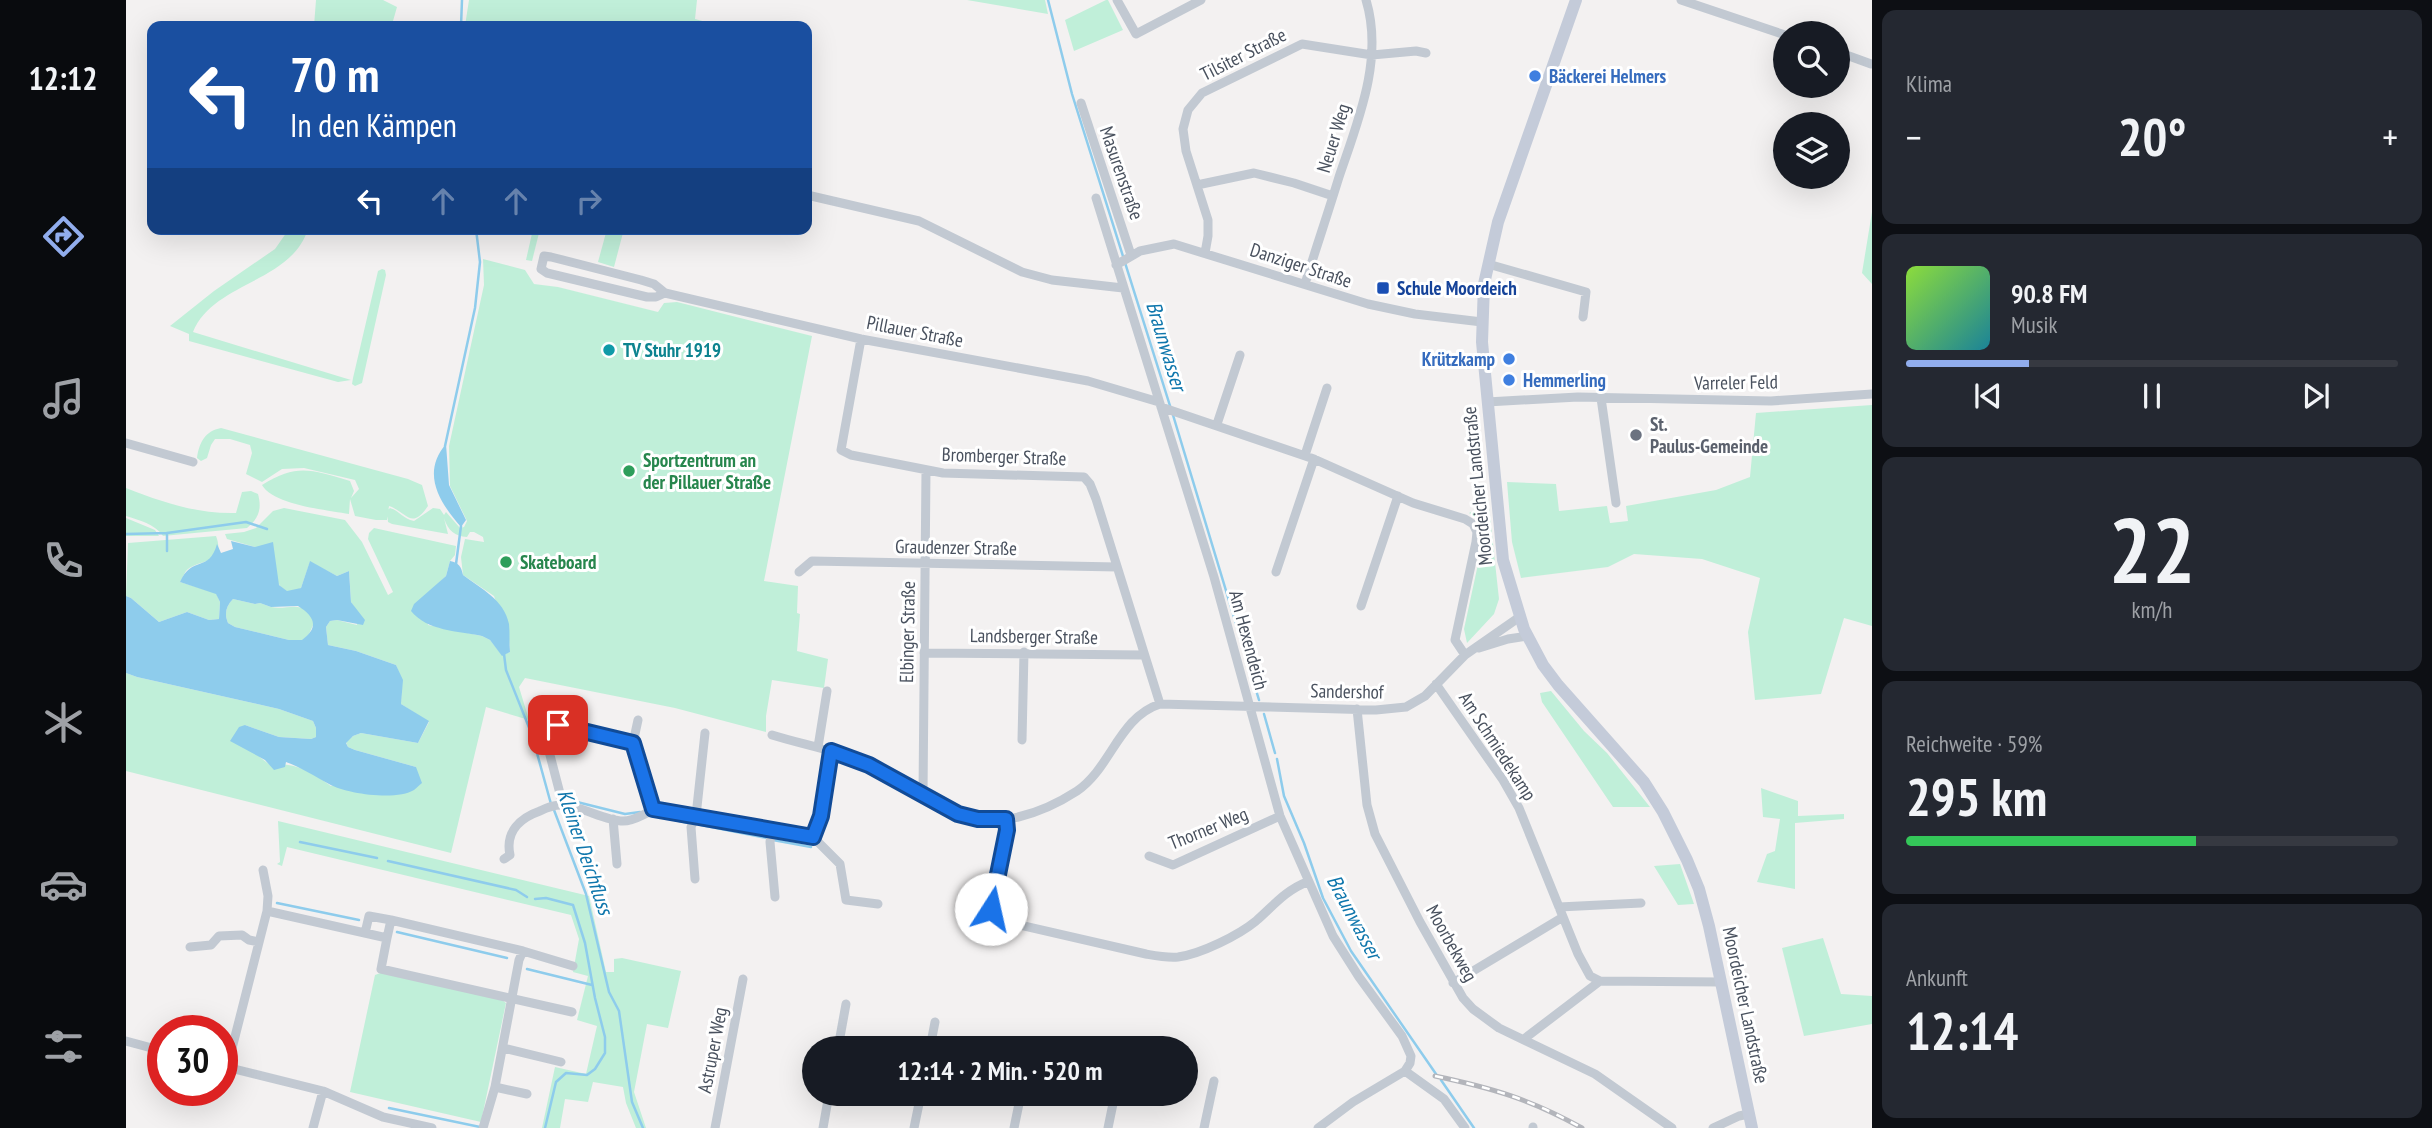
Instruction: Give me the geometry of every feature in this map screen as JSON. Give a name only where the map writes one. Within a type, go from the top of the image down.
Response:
[{"type":"main road","name":"Moordeicher Landstraße","points":[[1576,0],[1498,222],[1483,285],[1482,322],[1487,402],[1503,560],[1528,636],[1554,680],[1634,769],[1674,831],[1699,889],[1752,1128]]},
{"type":"street","points":[[1118,0],[1136,34],[1201,0]]},
{"type":"street","name":"Neuer Weg","points":[[1305,284],[1359,117],[1372,55],[1371,16],[1366,0]]},
{"type":"street","points":[[1681,0],[1773,31]]},
{"type":"street","name":"Tilsiter Straße","points":[[1205,253],[1209,226],[1186,151],[1183,128],[1188,110],[1202,93],[1302,44],[1372,55],[1416,51],[1426,53]]},
{"type":"street","points":[[1850,56],[1871,64]]},
{"type":"street","name":"Masurenstraße","points":[[1081,103],[1131,255]]},
{"type":"street","points":[[1197,185],[1254,173],[1333,196]]},
{"type":"street","points":[[812,196],[919,221],[1022,272],[1038,277],[1123,288]]},
{"type":"street","name":"Am Hexendeich","points":[[1096,198],[1214,577],[1280,816],[1327,925],[1346,958],[1402,1036],[1411,1056],[1406,1070]]},
{"type":"street","name":"Danziger Straße","points":[[1118,263],[1150,248],[1174,244],[1389,309],[1482,322]]},
{"type":"street","name":"Pillauer Straße","points":[[665,293],[647,297],[547,273],[541,269],[541,263],[544,256],[551,257],[654,284],[665,293],[861,339],[1088,381],[1309,457],[1429,509],[1465,519],[1473,524],[1476,532],[1455,640],[1465,655]]},
{"type":"street","points":[[1488,264],[1586,292],[1583,317]]},
{"type":"street","name":"Bromberger Straße","points":[[861,339],[841,450],[943,473],[1084,477],[1090,484],[1160,704]]},
{"type":"street","points":[[1216,424],[1240,355]]},
{"type":"street","points":[[1276,572],[1327,388]]},
{"type":"street","name":"Varreler Feld","points":[[1487,402],[1551,398],[1771,401],[1872,394]]},
{"type":"street","points":[[1601,398],[1616,503]]},
{"type":"street","points":[[126,443],[193,462]]},
{"type":"street","name":"Elbinger Straße","points":[[923,794],[926,470]]},
{"type":"street","points":[[1361,606],[1398,496]]},
{"type":"street","name":"Graudenzer Straße","points":[[799,572],[812,561],[1117,567]]},
{"type":"street","name":"Sandershof","points":[[1160,704],[1388,710],[1406,707],[1425,696],[1465,655],[1521,617]]},
{"type":"street","name":"Sandershof","points":[[1465,655],[1490,644],[1528,636]]},
{"type":"street","points":[[1023,740],[1024,652]]},
{"type":"street","name":"Landsberger Straße","points":[[924,653],[1143,655]]},
{"type":"street","name":"Am Schmiedekamp","points":[[1436,684],[1519,807],[1585,967],[1590,976],[1600,981]]},
{"type":"street","points":[[818,747],[827,691]]},
{"type":"street","points":[[772,735],[831,751],[869,765],[958,814],[978,819],[1006,819],[1038,812],[1080,789],[1102,767],[1135,719],[1160,704]]},
{"type":"street","name":"Moorbekweg","points":[[1357,709],[1367,804],[1375,834],[1453,983],[1468,1004],[1485,1019],[1606,1081],[1672,1128]]},
{"type":"street","points":[[638,720],[633,743],[651,810]]},
{"type":"street","points":[[558,802],[545,736],[551,726],[566,726],[633,743]]},
{"type":"street","points":[[695,879],[691,827],[696,816],[705,733]]},
{"type":"street","points":[[813,837],[821,816],[831,751]]},
{"type":"street","points":[[504,859],[510,855],[510,838],[517,824],[529,814],[558,802],[621,821],[634,819],[651,810],[696,816],[771,836],[813,837],[840,864],[846,900],[878,904]]},
{"type":"street","name":"Thorner Weg","points":[[1149,856],[1173,865],[1280,816]]},
{"type":"street","points":[[613,819],[617,864]]},
{"type":"street","points":[[1006,819],[1007,830],[991,909],[998,920],[1146,954],[1175,957],[1210,946],[1246,928],[1289,891],[1307,882]]},
{"type":"street","points":[[771,836],[775,897]]},
{"type":"street","points":[[238,1019],[267,911],[268,896],[263,870]]},
{"type":"street","points":[[1559,907],[1640,903]]},
{"type":"street","points":[[267,911],[387,938]]},
{"type":"street","points":[[365,933],[369,916],[523,951],[573,966]]},
{"type":"street","points":[[1453,983],[1563,917]]},
{"type":"street","points":[[391,920],[381,968],[572,1012]]},
{"type":"street","points":[[190,947],[211,945],[219,936],[242,935],[259,942]]},
{"type":"street","points":[[483,1128],[495,1087],[519,960],[523,951]]},
{"type":"street","name":"Astruper Weg","points":[[715,1128],[743,979]]},
{"type":"street","points":[[1524,1039],[1600,981],[1721,982]]},
{"type":"street","points":[[840,1036],[846,1004]]},
{"type":"street","points":[[932,1036],[935,1022]]},
{"type":"street","points":[[126,1041],[147,1047]]},
{"type":"street","points":[[503,1048],[561,1062]]},
{"type":"street","points":[[238,1070],[323,1091],[383,1117],[432,1128]]},
{"type":"street","points":[[1318,1128],[1353,1102],[1406,1070],[1444,1098],[1465,1128]]},
{"type":"street","points":[[1204,1128],[1214,1081]]},
{"type":"street","points":[[495,1087],[527,1094]]},
{"type":"street","points":[[313,1128],[323,1091]]},
{"type":"street","points":[[489,1128],[491,1104]]},
{"type":"street","points":[[823,1128],[827,1106]]},
{"type":"street","points":[[914,1128],[919,1106]]},
{"type":"street","points":[[1014,1128],[1019,1106]]},
{"type":"street","points":[[1108,1128],[1113,1106]]},
{"type":"street","points":[[1713,1128],[1749,1114]]},
{"type":"green space","points":[[316,0],[383,0],[397,7],[393,21],[314,21]]},
{"type":"green space","points":[[469,0],[697,0],[695,19],[702,21],[466,21]]},
{"type":"green space","points":[[967,0],[1045,0],[1048,14]]},
{"type":"green space","points":[[1106,0],[1123,30],[1074,51],[1065,20]]},
{"type":"green space","points":[[1872,212],[1872,284],[1862,273]]},
{"type":"green space","points":[[285,235],[305,235],[299,247],[286,261],[217,302],[203,315],[193,332],[351,380],[338,382],[189,341],[189,334],[170,326],[214,291],[275,249]]},
{"type":"green space","points":[[532,235],[538,235],[532,261],[526,260]]},
{"type":"green space","points":[[605,235],[622,235],[614,267],[598,262]]},
{"type":"green space","points":[[483,259],[525,270],[534,284],[558,287],[658,312],[664,303],[677,302],[812,336],[764,581],[798,586],[797,613],[800,614],[797,651],[828,659],[824,688],[772,680],[766,732],[675,708],[525,678],[519,687],[529,720],[486,707],[451,853],[126,771],[126,673],[279,709],[313,721],[316,737],[311,739],[279,737],[245,725],[252,751],[270,765],[287,765],[302,769],[331,786],[416,767],[355,750],[348,747],[346,742],[361,733],[418,743],[429,722],[401,704],[402,680],[396,665],[356,651],[328,645],[326,627],[330,621],[357,625],[356,610],[351,602],[349,571],[337,576],[310,562],[301,588],[290,592],[275,580],[255,547],[227,539],[225,534],[256,528],[273,511],[284,508],[345,520],[362,542],[388,595],[393,592],[368,539],[374,528],[456,546],[446,576],[425,596],[428,625],[482,636],[490,640],[502,655],[510,652],[509,639],[494,596],[463,575],[461,557],[465,539],[484,542],[483,537],[474,532],[470,532],[467,537],[456,534],[444,518],[448,534],[392,524],[388,522],[387,511],[390,508],[414,521],[433,508],[440,509],[444,515],[446,512],[460,528],[464,527],[467,521],[450,486],[449,446],[484,285]]},
{"type":"green space","points":[[382,269],[386,275],[362,383],[355,386],[352,384],[353,378],[378,271]]},
{"type":"green space","points":[[1872,405],[1872,626],[1844,618],[1821,694],[1755,700],[1748,632],[1760,578],[1702,559],[1634,554],[1608,567],[1521,578],[1512,542],[1507,482],[1556,484],[1559,511],[1607,506],[1610,523],[1628,521],[1626,506],[1716,490],[1750,477],[1756,413]]},
{"type":"green space","points":[[221,428],[408,479],[422,485],[428,506],[413,519],[389,506],[387,520],[376,520],[355,516],[350,499],[349,514],[289,502],[268,492],[262,485],[285,474],[305,471],[350,481],[354,491],[351,498],[359,489],[355,480],[304,468],[282,469],[262,482],[246,474],[252,453],[250,445],[230,439],[215,439],[207,458],[201,461],[197,458],[204,438]]},
{"type":"green space","points":[[126,488],[180,506],[221,513],[236,513],[242,492],[251,491],[258,494],[260,504],[257,517],[247,528],[163,536],[151,525],[126,516]]},
{"type":"green space","points":[[1488,498],[1499,599],[1494,614],[1467,643],[1464,629],[1483,541],[1479,520],[1469,513]]},
{"type":"green space","points":[[126,518],[155,530],[159,536],[126,536]]},
{"type":"green space","points":[[216,536],[218,545],[214,557],[191,567],[180,582],[216,593],[220,602],[219,619],[209,620],[187,612],[159,622],[126,596],[128,543]]},
{"type":"green space","points":[[233,599],[277,608],[301,608],[306,610],[314,623],[303,640],[289,640],[235,627],[228,623],[226,616],[227,607]]},
{"type":"green space","points":[[1551,691],[1584,731],[1607,753],[1650,807],[1613,807],[1542,702],[1540,693]]},
{"type":"green space","points":[[1761,788],[1798,801],[1798,816],[1844,814],[1844,819],[1795,823],[1795,889],[1757,882],[1767,854],[1775,851],[1780,819],[1763,817]]},
{"type":"green space","points":[[278,821],[589,896],[606,972],[614,972],[614,959],[622,958],[681,971],[668,1028],[647,1024],[634,1092],[646,1128],[636,1128],[623,1087],[593,1082],[588,1102],[565,1099],[560,1128],[542,1128],[555,1067],[586,1074],[597,1026],[577,1020],[588,976],[573,972],[579,939],[571,915],[287,847],[282,866],[277,864],[280,862]]},
{"type":"green space","points":[[1680,864],[1694,904],[1678,905],[1654,866]]},
{"type":"green space","points":[[1823,938],[1841,994],[1872,996],[1872,1024],[1804,1036],[1782,948]]},
{"type":"green space","points":[[383,972],[506,1003],[481,1122],[350,1092],[375,975]]},
{"type":"water","points":[[446,444],[449,485],[466,520],[461,527],[441,499],[434,477],[438,455]]},
{"type":"water","points":[[231,541],[255,547],[273,542],[279,585],[287,591],[301,588],[310,561],[337,576],[349,571],[351,602],[365,620],[363,625],[330,621],[326,627],[328,645],[356,651],[396,665],[403,680],[401,704],[429,721],[418,743],[361,733],[346,743],[355,750],[416,767],[422,783],[415,789],[384,796],[359,793],[337,788],[286,762],[285,767],[274,770],[265,760],[230,741],[239,727],[245,725],[279,737],[311,739],[316,737],[313,721],[279,709],[126,673],[126,596],[159,622],[187,612],[209,620],[219,619],[220,602],[216,594],[180,582],[190,569],[210,558],[217,544],[221,553],[233,549]],"holes":[[[233,599],[271,607],[298,606],[311,618],[311,631],[302,640],[289,640],[228,623],[226,610]]]},
{"type":"water","points":[[450,561],[458,564],[463,575],[491,595],[502,608],[509,624],[510,652],[502,656],[490,640],[482,636],[425,623],[411,611],[414,604],[446,576]]},
{"type":"waterway","name":"Kleiner Deichfluss","points":[[461,21],[462,0]]},
{"type":"waterway","name":"Braunwasser","points":[[1048,0],[1072,94],[1171,409]]},
{"type":"waterway","name":"Kleiner Deichfluss","points":[[445,446],[475,308],[480,262],[477,235]]},
{"type":"waterway","name":"Braunwasser","points":[[1173,415],[1259,700]]},
{"type":"waterway","points":[[167,533],[246,522],[267,529]]},
{"type":"waterway","name":"Kleiner Deichfluss","points":[[456,564],[461,526]]},
{"type":"waterway","points":[[126,534],[167,533],[167,551]]},
{"type":"waterway","name":"Kleiner Deichfluss","points":[[504,654],[506,670],[532,735],[551,804]]},
{"type":"waterway","name":"Braunwasser","points":[[1264,714],[1275,753]]},
{"type":"waterway","name":"Braunwasser","points":[[1277,759],[1284,796],[1323,898],[1351,951],[1436,1074]]},
{"type":"waterway","points":[[565,799],[625,814],[640,812]]},
{"type":"waterway","name":"Kleiner Deichfluss","points":[[554,810],[586,894],[609,992],[619,1011],[632,1102],[643,1128]]},
{"type":"waterway","points":[[650,814],[688,823]]},
{"type":"waterway","points":[[701,825],[767,838]]},
{"type":"waterway","points":[[773,840],[811,847]]},
{"type":"waterway","points":[[300,842],[377,858]]},
{"type":"waterway","points":[[388,861],[516,890],[527,897]]},
{"type":"waterway","points":[[535,899],[546,898],[573,905],[585,943],[605,1037],[605,1053],[595,1069],[587,1075],[566,1073],[556,1082],[545,1128]]},
{"type":"waterway","points":[[277,903],[359,920]]},
{"type":"waterway","points":[[397,932],[507,958]]},
{"type":"waterway","points":[[527,969],[592,985]]},
{"type":"waterway","name":"Braunwasser","points":[[1441,1080],[1474,1128]]},
{"type":"waterway","points":[[389,1108],[480,1127]]},
{"type":"railway","points":[[1435,1076],[1510,1096],[1545,1109],[1582,1128]]},
{"type":"place","name":"Bäckerei Helmers","points":[[1535,76]]},
{"type":"place","name":"Schule Moordeich","points":[[1383,288]]},
{"type":"place","name":"TV Stuhr 1919","points":[[609,350]]},
{"type":"place","name":"Krützkamp","points":[[1509,359]]},
{"type":"place","name":"Hemmerling","points":[[1509,380]]},
{"type":"place","name":"St. Paulus-Gemeinde","points":[[1636,435]]},
{"type":"place","name":"Sportzentrum an der Pillauer Straße","points":[[629,471]]},
{"type":"place","name":"Skateboard","points":[[506,562]]},
{"type":"route","points":[[558,725],[633,743],[653,809],[813,837],[821,816],[823,789],[831,751],[869,765],[965,817],[1006,819],[1007,830],[991,909]]}]
